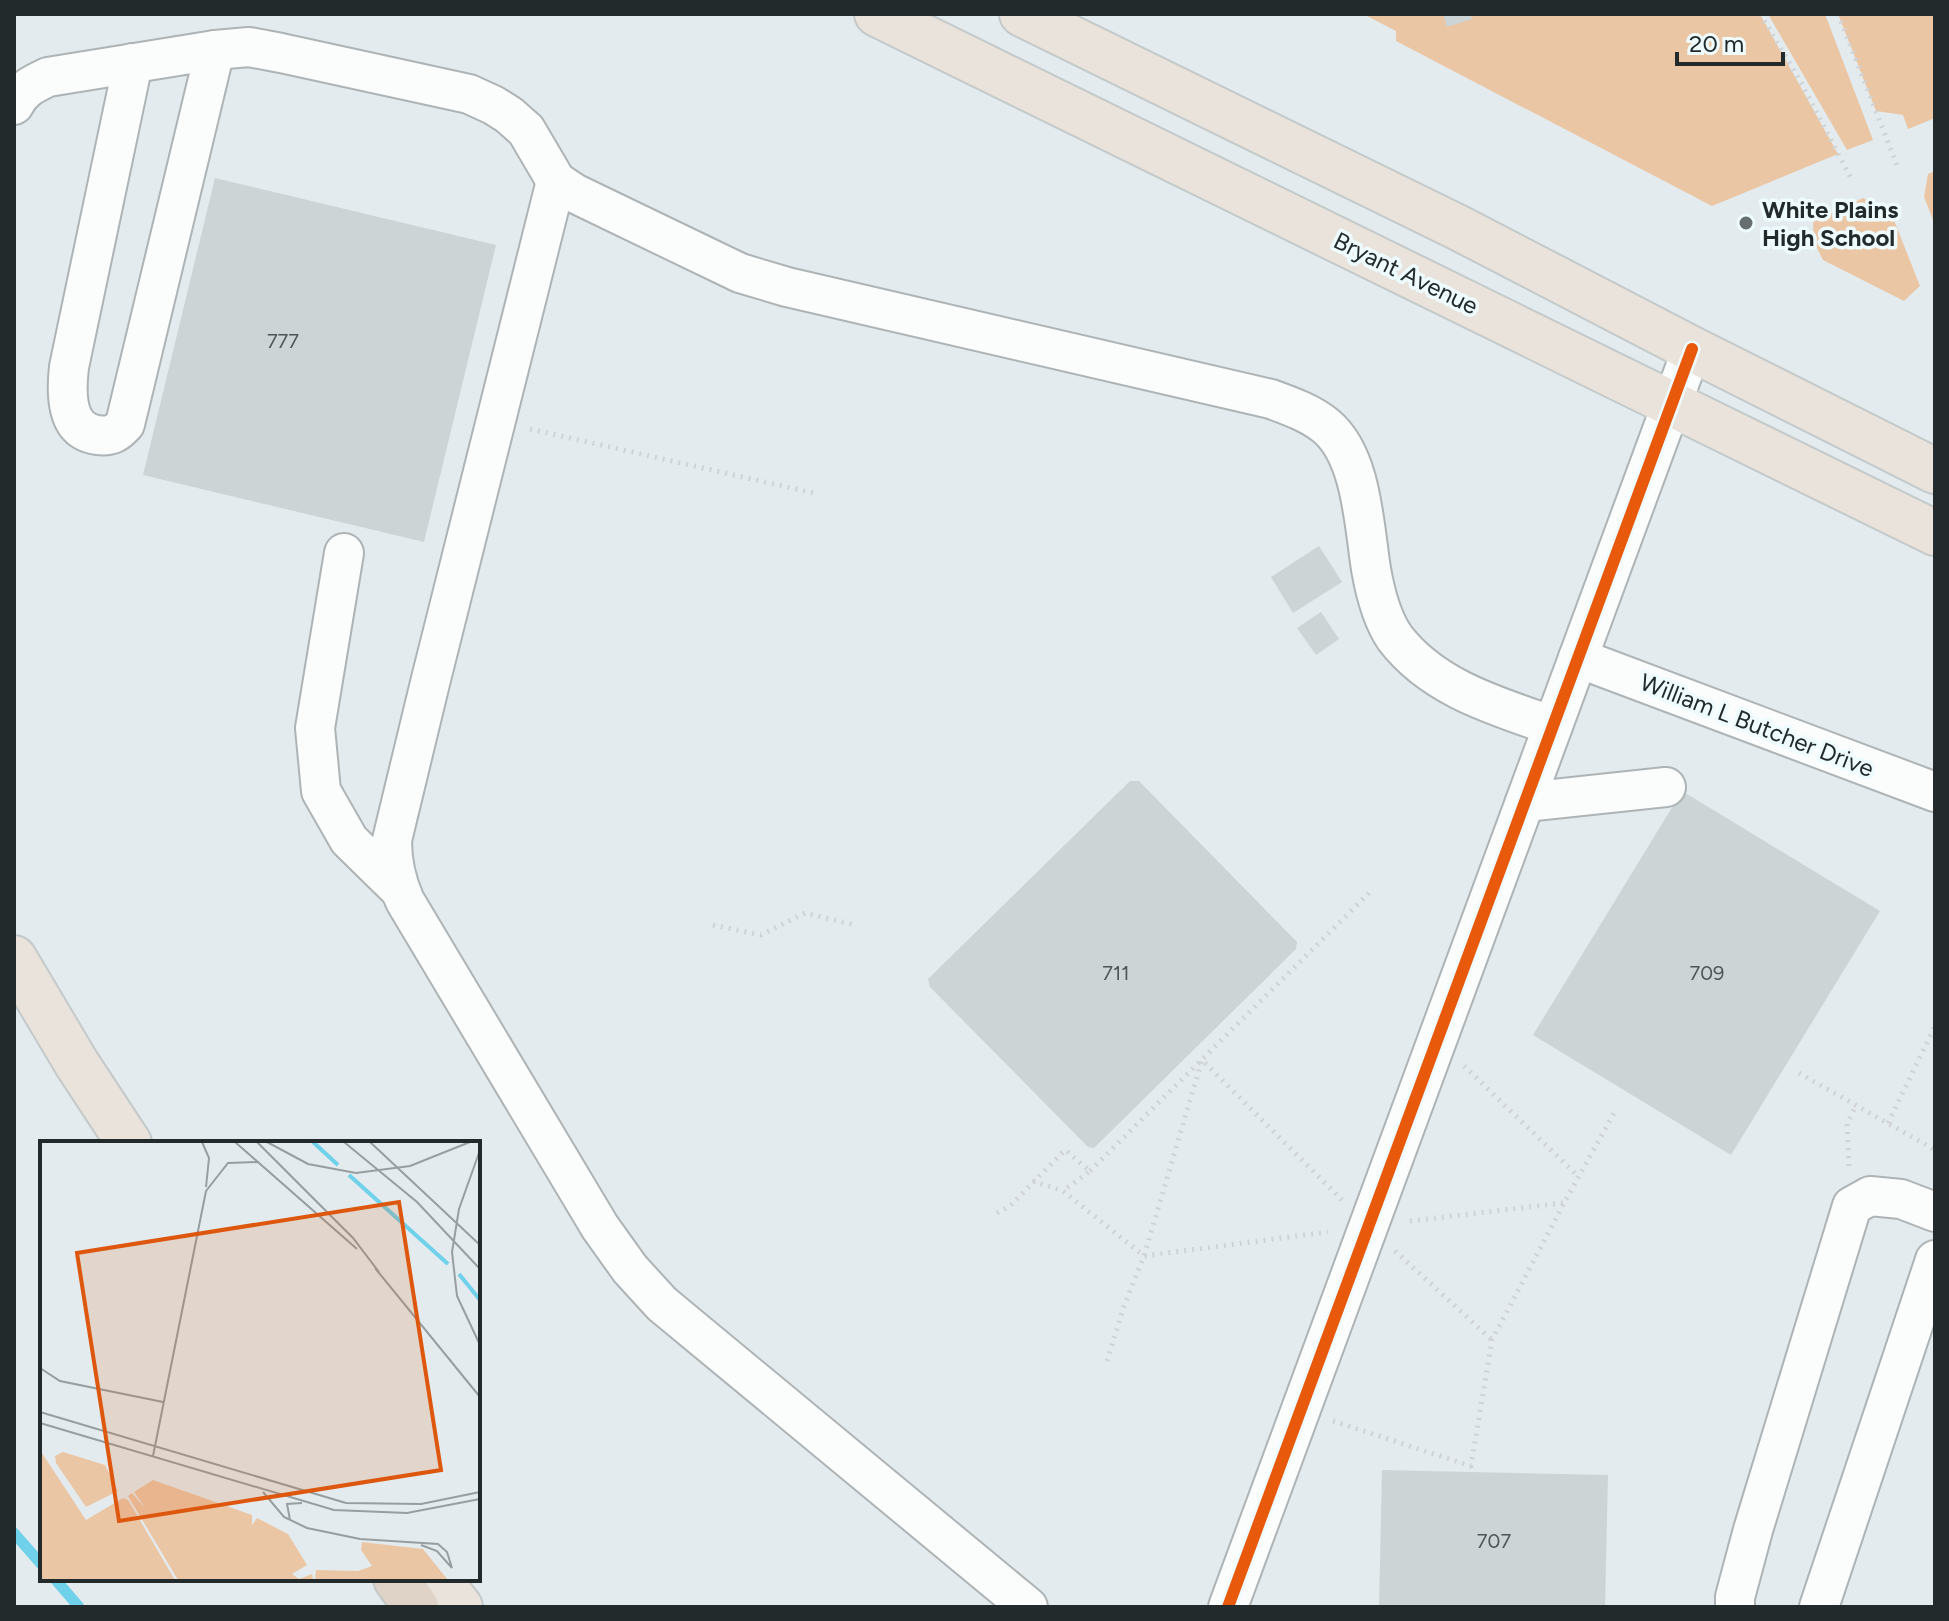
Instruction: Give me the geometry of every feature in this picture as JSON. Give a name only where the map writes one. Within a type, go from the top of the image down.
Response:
[{"type":"highway","points":[[397,1581],[416,1607]]},
{"type":"main road","name":"Bryant Avenue","points":[[877,14],[1935,533]]},
{"type":"main road","points":[[1022,14],[1060,26],[1935,471]]},
{"type":"main road","points":[[14,958],[77,1064],[128,1141]]},
{"type":"main road","points":[[440,1581],[460,1607]]},
{"type":"street","points":[[14,105],[19,95],[31,85],[48,77],[249,47],[469,94],[509,115],[526,130],[556,181],[740,273],[787,287],[1271,399],[1310,415],[1327,427],[1350,461],[1357,482],[1374,583],[1382,614],[1394,637],[1435,676],[1460,690],[1553,726]]},
{"type":"street","points":[[133,63],[66,390],[68,408],[82,430],[106,436],[117,433],[125,424],[215,50]]},
{"type":"street","points":[[556,181],[392,840],[392,860],[400,890],[600,1227],[630,1269],[662,1304],[1028,1607]]},
{"type":"street","points":[[1228,1607],[1692,349]]},
{"type":"street","points":[[344,553],[315,728],[321,791],[349,840],[400,890]]},
{"type":"street","name":"William L Butcher Drive","points":[[1578,658],[1935,792]]},
{"type":"street","points":[[1525,802],[1666,787]]},
{"type":"street","points":[[1735,1607],[1753,1530],[1852,1206],[1870,1196],[1901,1199],[1935,1212]]},
{"type":"street","points":[[1819,1607],[1935,1260]]},
{"type":"path","points":[[1760,14],[1799,79],[1853,182]]},
{"type":"path","points":[[1838,14],[1897,165]]},
{"type":"path","points":[[496,422],[818,494]]},
{"type":"path","points":[[1063,1191],[1090,1171],[1369,893]]},
{"type":"path","points":[[713,925],[761,935],[805,913],[855,925]]},
{"type":"path","points":[[1888,1123],[1935,1026]]},
{"type":"path","points":[[1438,1040],[1579,1177]]},
{"type":"path","points":[[1202,1060],[1369,1226],[1492,1340]]},
{"type":"path","points":[[1107,1361],[1144,1256],[1202,1060]]},
{"type":"path","points":[[1799,1073],[1935,1150]]},
{"type":"path","points":[[1852,1206],[1847,1124],[1856,1105]]},
{"type":"path","points":[[1301,1410],[1471,1466],[1492,1340],[1614,1113]]},
{"type":"path","points":[[997,1213],[1010,1206],[1065,1150],[1090,1171]]},
{"type":"path","points":[[1033,1181],[1063,1191],[1144,1256],[1564,1203]]},
{"type":"shaded area","points":[[1363,14],[1760,14],[1838,154],[1712,206],[1396,41],[1396,31]]},
{"type":"shaded area","points":[[1768,14],[1825,14],[1873,140],[1847,150]]},
{"type":"shaded area","points":[[1838,14],[1935,14],[1935,118],[1908,129],[1903,115],[1876,111]]},
{"type":"shaded area","points":[[1935,171],[1935,225],[1924,197],[1928,174]]},
{"type":"shaded area","points":[[1863,198],[1890,210],[1920,286],[1904,301],[1823,260],[1814,242],[1813,222]]},
{"type":"building","points":[[1443,14],[1470,14],[1472,19],[1447,27]]},
{"type":"building","points":[[215,178],[496,245],[424,542],[143,475]]},
{"type":"building","points":[[1319,546],[1342,582],[1293,613],[1271,577]]},
{"type":"building","points":[[1321,612],[1339,639],[1316,655],[1297,628]]},
{"type":"building","points":[[1130,781],[1139,781],[1297,942],[1296,949],[1094,1148],[1088,1147],[930,987],[928,979]]},
{"type":"building","points":[[1682,791],[1880,911],[1731,1155],[1533,1035]]},
{"type":"building","points":[[1382,1470],[1608,1475],[1605,1607],[1379,1607]]},
{"type":"waterway","points":[[14,1533],[40,1563]]},
{"type":"waterway","points":[[57,1581],[79,1607]]},
{"type":"cycle path","points":[[1228,1607],[1692,349]]},
{"type":"place","name":"White Plains High School","points":[[1746,223]]}]
